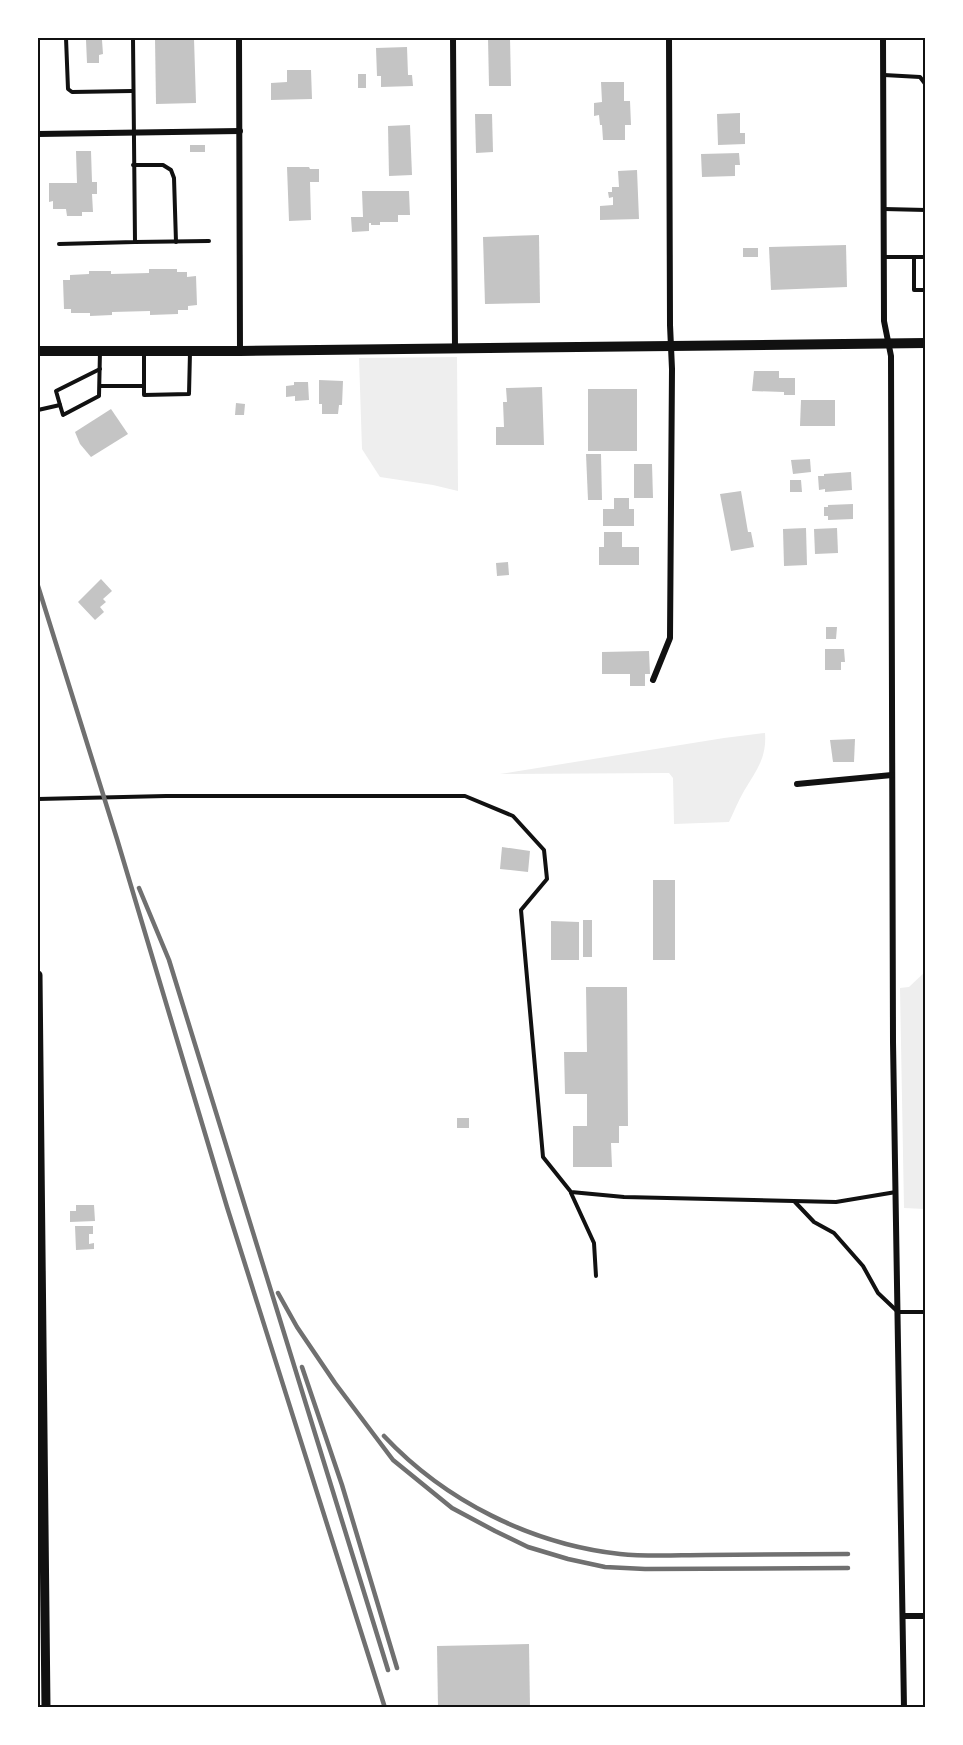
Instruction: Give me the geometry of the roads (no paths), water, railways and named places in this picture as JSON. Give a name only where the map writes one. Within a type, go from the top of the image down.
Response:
[{"type":"main road","points":[[38,351],[240,351],[926,342]]},
{"type":"street","points":[[239,38],[240,351]]},
{"type":"street","points":[[453,38],[455,348]]},
{"type":"street","points":[[653,680],[670,638],[672,369],[669,38]]},
{"type":"street","points":[[883,38],[884,321],[891,356],[896,1192],[904,1707]]},
{"type":"street","points":[[38,134],[240,131]]},
{"type":"street","points":[[796,784],[892,775]]},
{"type":"street","points":[[38,975],[41,1634],[46,1707]]},
{"type":"street","points":[[903,1616],[926,1616]]},
{"type":"lane","points":[[66,38],[68,89],[72,92],[132,91]]},
{"type":"lane","points":[[133,38],[132,132],[135,242]]},
{"type":"lane","points":[[883,75],[920,77],[926,85]]},
{"type":"lane","points":[[133,165],[163,165],[171,170],[174,178],[176,242]]},
{"type":"lane","points":[[884,209],[926,210]]},
{"type":"lane","points":[[59,244],[209,241]]},
{"type":"lane","points":[[884,257],[926,257]]},
{"type":"lane","points":[[914,257],[914,290],[926,290]]},
{"type":"lane","points":[[100,351],[100,369],[100,386],[99,396],[86,400],[63,415],[56,391],[100,369]]},
{"type":"lane","points":[[144,351],[144,394],[189,394],[190,351]]},
{"type":"lane","points":[[100,386],[144,386]]},
{"type":"lane","points":[[38,410],[60,405]]},
{"type":"lane","points":[[38,799],[166,796],[465,796],[513,816],[544,850],[547,879],[521,910],[543,1158],[571,1192],[594,1243],[596,1276]]},
{"type":"lane","points":[[571,1192],[624,1197],[836,1202],[896,1192]]},
{"type":"lane","points":[[795,1202],[814,1222],[834,1233],[863,1266],[878,1293],[898,1312],[926,1312]]},
{"type":"railway","points":[[38,586],[117,839],[227,1207],[385,1708]]},
{"type":"railway","points":[[139,888],[169,960],[388,1670]]},
{"type":"railway","points":[[278,1293],[297,1327],[335,1383],[393,1460],[452,1508],[528,1547],[605,1567],[645,1569],[848,1568]]},
{"type":"railway","points":[[302,1367],[342,1485],[397,1668]]},
{"type":"railway","points":[[384,1436],[434,1480],[492,1516],[522,1529],[587,1549],[641,1555],[848,1554]]}]
